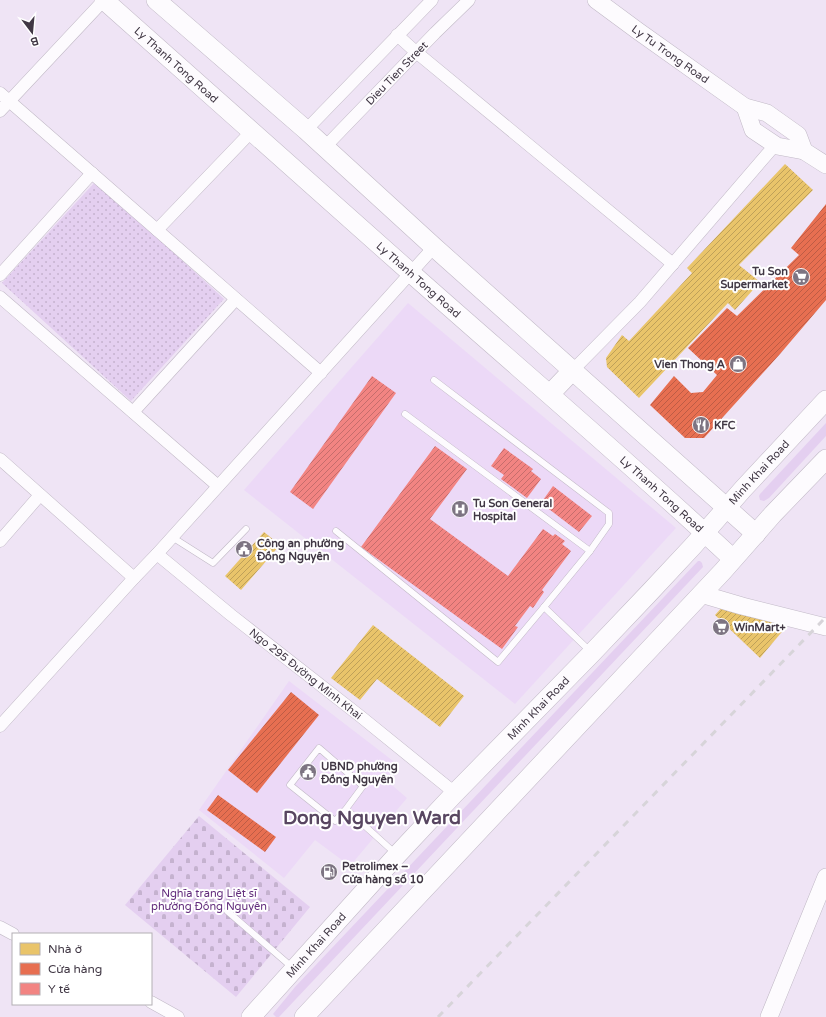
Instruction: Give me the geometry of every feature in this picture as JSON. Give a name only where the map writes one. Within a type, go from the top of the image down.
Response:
[{"type":"main road","name":"Ly Thanh Tong Road","points":[[104,0],[411,273],[611,448],[733,559]]},
{"type":"main road","points":[[156,0],[306,130],[572,371],[756,534]]},
{"type":"main road","name":"Ly Tu Trong Road","points":[[596,0],[638,32],[744,107],[767,114],[798,135],[804,151]]},
{"type":"main road","points":[[744,107],[753,130],[777,146],[804,151],[826,165]]},
{"type":"main road","points":[[550,394],[572,371]]},
{"type":"main road","name":"Minh Khai Road","points":[[251,1017],[397,855],[455,793],[592,653],[705,533],[743,489],[826,400]]},
{"type":"main road","points":[[304,1017],[826,459]]},
{"type":"main road","points":[[701,594],[826,627]]},
{"type":"main road","points":[[769,1017],[826,877]]},
{"type":"street","points":[[0,110],[4,97],[104,0]]},
{"type":"street","points":[[306,130],[432,0]]},
{"type":"street","name":"Dieu Tien Street","points":[[325,147],[434,33],[469,0]]},
{"type":"street","points":[[397,35],[673,264]]},
{"type":"street","points":[[4,97],[321,373]]},
{"type":"street","points":[[157,230],[252,132]]},
{"type":"street","points":[[572,371],[640,302],[776,145]]},
{"type":"street","points":[[0,275],[92,173]]},
{"type":"street","points":[[0,726],[434,247]]},
{"type":"street","points":[[0,297],[218,486]]},
{"type":"street","points":[[132,412],[236,299]]},
{"type":"street","points":[[0,459],[134,578]]},
{"type":"street","points":[[0,541],[40,495]]},
{"type":"street","name":"Ngo 295 Đường Minh Khai","points":[[157,554],[231,615],[455,793]]},
{"type":"street","points":[[0,927],[12,933]]},
{"type":"street","points":[[152,1003],[178,1017]]},
{"type":"lane","points":[[336,531],[498,662],[590,551],[609,524],[609,513],[434,380]]},
{"type":"lane","points":[[405,414],[590,551]]},
{"type":"lane","points":[[172,537],[212,563],[246,529]]},
{"type":"lane","points":[[544,607],[592,653]]},
{"type":"lane","points":[[319,748],[363,786],[346,809],[335,821],[290,784],[319,748]]},
{"type":"lane","points":[[346,809],[397,855]]},
{"type":"lane","points":[[227,910],[294,969]]},
{"type":"shaded area","name":"Tu Son General Hospital","points":[[408,303],[676,528],[515,704],[244,490]]},
{"type":"shaded area","name":"UBND phường Đồng Nguyên","points":[[289,681],[397,764],[386,780],[407,798],[350,866],[315,840],[284,878],[199,810]]},
{"type":"green space","points":[[96,181],[224,299],[131,401],[2,283]]},
{"type":"green space","points":[[826,423],[826,436],[769,498],[764,501],[760,500],[760,494]]},
{"type":"green space","points":[[698,561],[702,563],[703,567],[279,1017],[276,1017],[273,1014],[295,987]]},
{"type":"green space","name":"Nghĩa trang Liệt sĩ phường Đồng Nguyên","points":[[199,816],[310,907],[236,997],[125,905]]},
{"type":"building: Nhà ở","points":[[785,164],[813,190],[739,265],[760,282],[735,310],[728,303],[639,398],[607,367],[606,358],[622,335],[629,341],[692,273],[687,268]]},
{"type":"building: Nhà ở","points":[[264,532],[280,545],[241,590],[225,576]]},
{"type":"building: Nhà ở","points":[[724,605],[786,627],[760,658],[715,615]]},
{"type":"building: Nhà ở","points":[[373,625],[464,696],[440,727],[377,679],[360,700],[331,678]]},
{"type":"building: Cửa hàng","points":[[826,204],[826,300],[780,354],[704,438],[685,438],[650,405],[674,376],[691,393],[703,392],[717,375],[688,348],[727,308],[737,316],[799,255],[791,248]]},
{"type":"building: Cửa hàng","points":[[291,692],[319,715],[257,793],[228,770]]},
{"type":"building: Cửa hàng","points":[[218,795],[276,837],[265,852],[207,810]]},
{"type":"building: Y tế","points":[[372,376],[396,393],[313,509],[290,492]]},
{"type":"building: Y tế","points":[[435,446],[467,469],[430,519],[508,576],[543,529],[553,536],[555,534],[565,541],[562,544],[571,551],[542,590],[544,592],[533,608],[530,606],[515,626],[518,627],[502,649],[361,547]]},
{"type":"building: Y tế","points":[[504,448],[533,469],[531,471],[541,479],[527,498],[501,479],[504,475],[491,466]]},
{"type":"building: Y tế","points":[[553,486],[592,516],[579,532],[541,503]]},
{"type":"railway","points":[[438,1017],[826,617]]},
{"type":"place","name":"Tu Son Supermarket","points":[[801,277]]},
{"type":"place","name":"Vien Thong A","points":[[738,364]]},
{"type":"place","name":"KFC","points":[[701,425]]},
{"type":"place","name":"Tu Son General Hospital","points":[[460,509]]},
{"type":"place","name":"Công an phường Đồng Nguyên","points":[[244,549]]},
{"type":"place","name":"WinMart+","points":[[721,627]]},
{"type":"place","name":"UBND phường Đồng Nguyên","points":[[308,772]]},
{"type":"place","name":"Petrolimex – Cửa hàng số 10","points":[[329,872]]},
{"type":"district","name":"Dong Nguyen Ward","points":[[372,817]]}]
